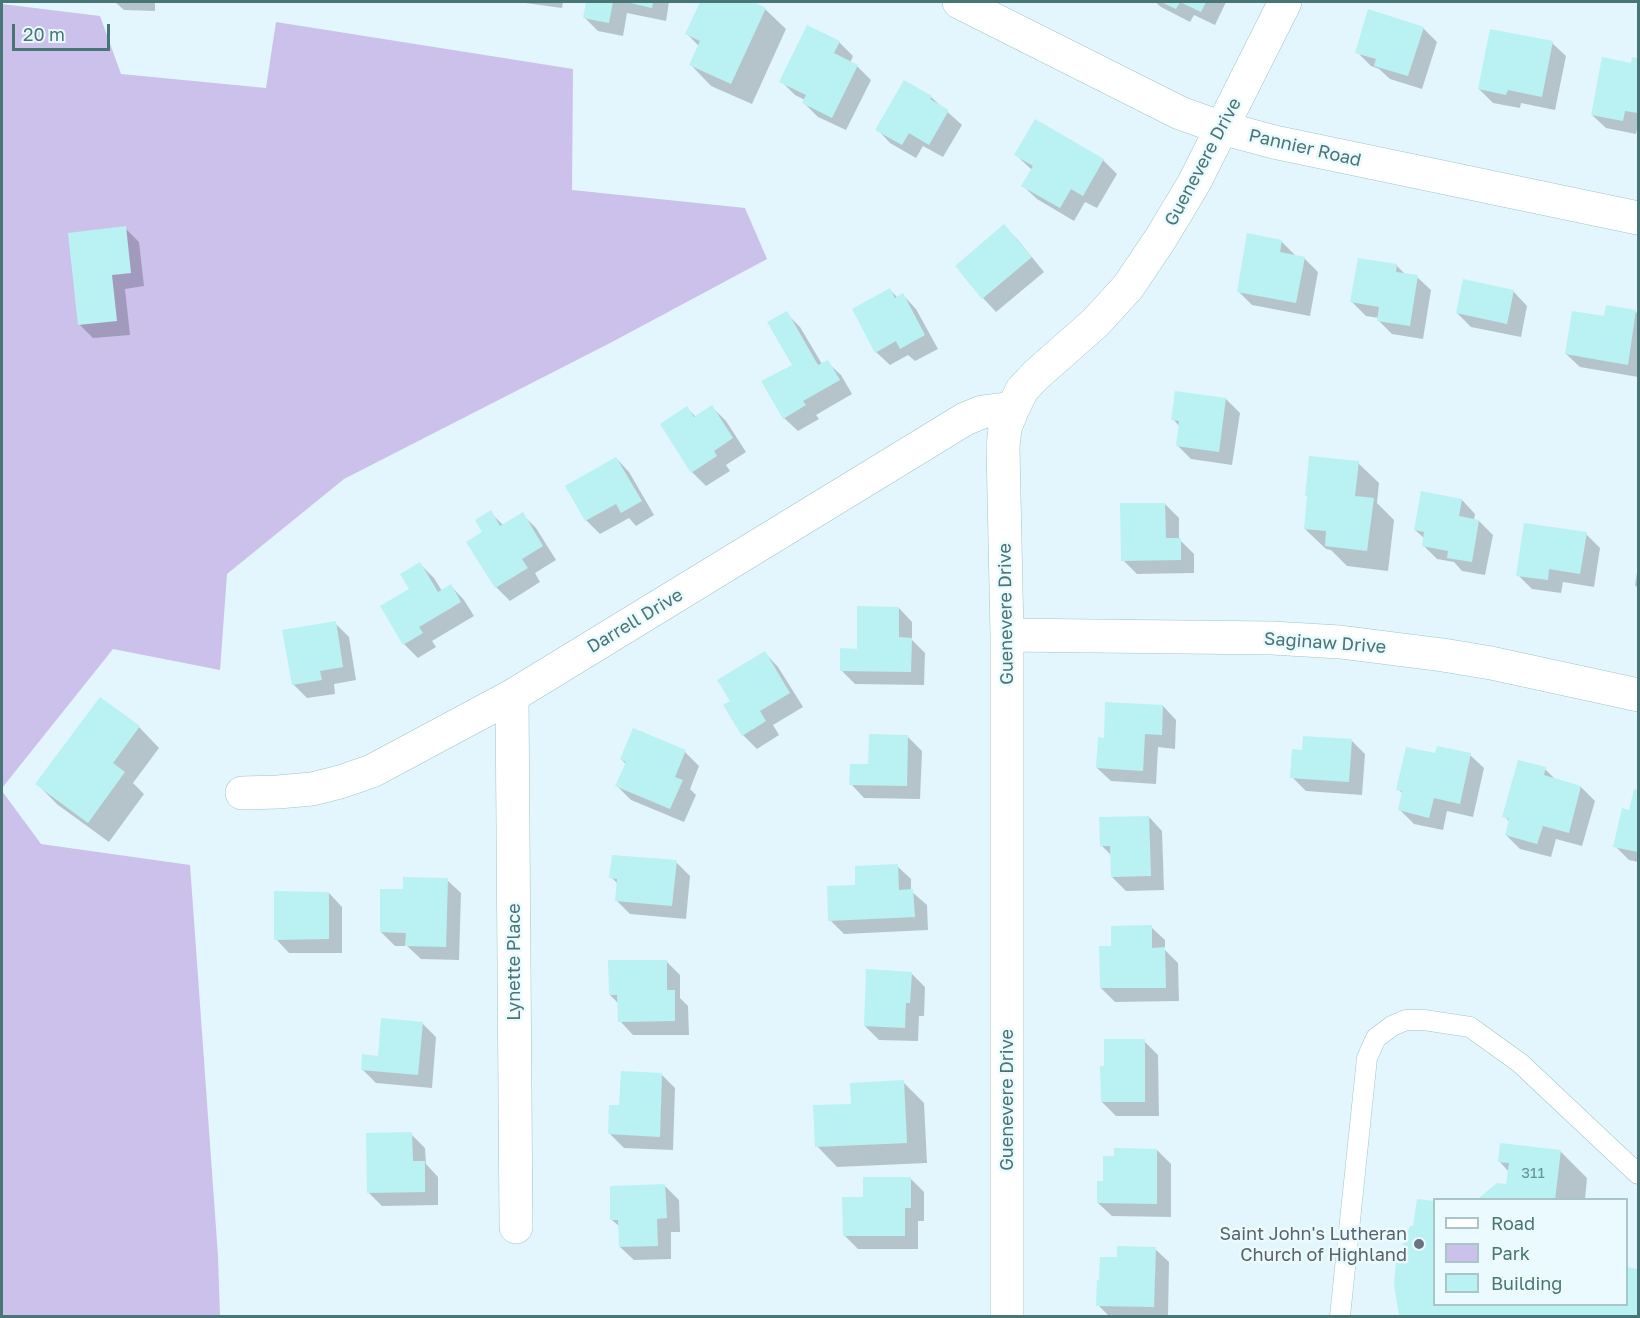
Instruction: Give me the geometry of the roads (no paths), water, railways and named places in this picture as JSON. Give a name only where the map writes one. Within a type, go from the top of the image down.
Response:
[{"type":"street","name":"Pannier Road","points":[[959,2],[1170,108],[1222,129],[1274,142],[1638,218]]},
{"type":"street","name":"Guenevere Drive","points":[[1007,1317],[1007,635],[1003,447],[1005,428],[1022,390],[1095,323],[1128,287],[1161,238],[1194,183],[1285,2]]},
{"type":"street","name":"Darrell Drive","points":[[242,793],[312,789],[372,771],[512,696],[965,419],[982,412],[1013,408]]},
{"type":"street","name":"Saginaw Drive","points":[[1007,635],[1272,638],[1340,642],[1481,662],[1638,695]]},
{"type":"street","name":"Lynette Place","points":[[512,696],[516,1227]]},
{"type":"lane","points":[[1340,1317],[1367,1058],[1376,1038],[1392,1026],[1406,1020],[1424,1020],[1470,1027],[1520,1063],[1638,1174]]},
{"type":"place","name":"Saint John's Lutheran Church of Highland","points":[[1419,1244]]}]
